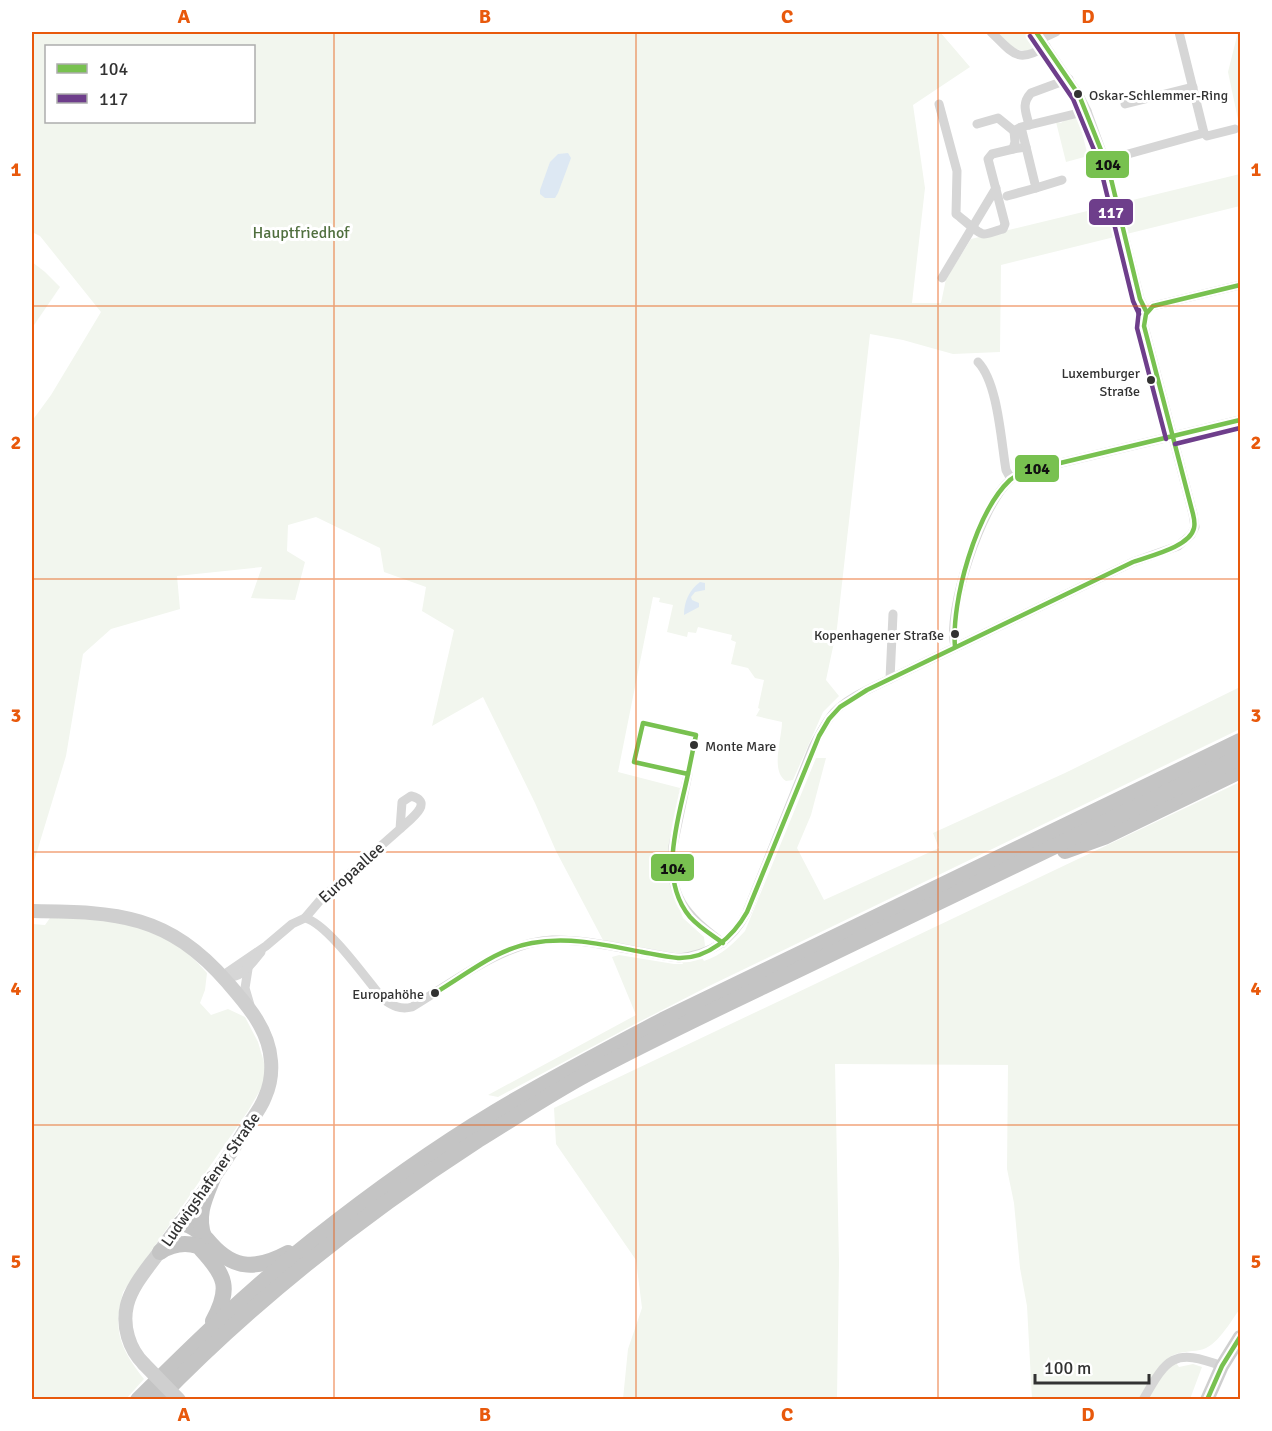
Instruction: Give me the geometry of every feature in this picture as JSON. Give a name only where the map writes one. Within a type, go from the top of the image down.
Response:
[{"type":"highway","points":[[156,1400],[271,1294],[345,1232],[519,1114],[587,1074],[1017,863],[1240,745]]},
{"type":"highway","points":[[138,1400],[207,1332],[312,1240],[398,1176],[476,1125],[582,1062],[663,1020],[1240,745]]},
{"type":"highway","points":[[1017,863],[1058,854],[1104,837],[1240,771]]},
{"type":"highway","points":[[207,1332],[223,1301],[225,1286],[219,1270],[201,1241],[200,1214],[213,1178]]},
{"type":"highway","points":[[181,1223],[186,1233],[236,1263],[247,1265],[270,1262],[312,1240]]},
{"type":"highway","points":[[160,1252],[170,1246],[201,1241]]},
{"type":"highway","points":[[163,1400],[180,1376]]},
{"type":"street","points":[[990,32],[1010,50],[1020,55],[1031,55],[1041,39],[1056,32]]},
{"type":"street","points":[[1179,32],[1204,133],[1208,136],[1235,129]]},
{"type":"street","points":[[1041,39],[1088,111],[1106,158],[1204,133]]},
{"type":"street","points":[[1013,149],[1021,128],[1024,105],[1031,93],[1069,79]]},
{"type":"street","points":[[1125,104],[1193,87]]},
{"type":"street","points":[[939,104],[957,171],[956,214],[983,234],[1003,229],[1005,224],[988,159],[992,154],[1026,147]]},
{"type":"street","points":[[977,124],[998,118],[1021,128],[1088,111]]},
{"type":"street","points":[[1021,128],[1036,188]]},
{"type":"street","points":[[1008,196],[1062,180]]},
{"type":"street","points":[[942,278],[996,188]]},
{"type":"street","name":"Europaallee","points":[[305,918],[316,923],[327,933],[383,999],[394,1007],[405,1009],[502,953],[524,945],[552,940],[680,958],[709,951],[723,943],[737,930],[747,912],[824,724],[845,701],[1133,562],[1178,546],[1191,535],[1195,521],[1144,326],[1146,311],[1140,299],[1119,214]]},
{"type":"street","points":[[1146,311],[1153,306],[1240,285]]},
{"type":"street","points":[[978,362],[991,382],[1006,470],[1011,479]]},
{"type":"street","points":[[955,647],[953,628],[959,595],[972,549],[993,505],[1011,479],[1018,474],[1044,466],[1240,420]]},
{"type":"street","points":[[890,679],[893,614]]},
{"type":"street","points":[[688,774],[673,846],[673,881],[687,913],[723,943]]},
{"type":"street","name":"Europaallee","points":[[222,976],[266,946],[292,924],[305,918],[322,898],[400,829]]},
{"type":"street","name":"Ludwigshafener Straße","points":[[32,911],[121,916],[164,931],[187,944],[207,960],[254,1017],[265,1035],[270,1055],[269,1085],[261,1106],[133,1290],[126,1312],[126,1329],[131,1346],[144,1364],[179,1400]]},
{"type":"street","name":"Europaallee","points":[[222,976],[237,976],[266,946]]},
{"type":"street","points":[[249,966],[245,988],[254,1017]]},
{"type":"street","points":[[1210,1394],[1222,1366],[1240,1337]]},
{"type":"street","points":[[1143,1400],[1155,1378],[1167,1363],[1174,1359],[1195,1357],[1222,1366]]},
{"type":"green space","name":"Hauptfriedhof","points":[[32,32],[940,32],[970,67],[913,105],[925,188],[912,303],[941,303],[946,279],[971,239],[1240,174],[1240,206],[1001,265],[1000,352],[953,354],[903,340],[870,334],[837,628],[826,680],[839,696],[823,712],[793,780],[786,781],[779,770],[778,754],[782,722],[756,716],[760,709],[758,708],[764,680],[755,678],[748,668],[731,664],[736,642],[731,640],[732,635],[698,627],[696,633],[688,632],[687,637],[667,632],[673,605],[659,602],[660,598],[653,597],[618,772],[680,788],[669,846],[668,876],[683,918],[704,937],[705,946],[698,951],[704,961],[726,949],[745,931],[816,758],[826,758],[811,815],[797,848],[824,900],[939,848],[933,833],[1065,773],[1240,687],[1240,729],[707,987],[498,1097],[488,1095],[636,1015],[612,957],[619,955],[683,964],[677,953],[604,942],[556,851],[483,697],[432,726],[454,630],[422,611],[426,587],[384,572],[380,548],[316,517],[288,525],[287,551],[305,562],[295,600],[251,598],[262,567],[177,576],[180,609],[111,629],[83,654],[66,756],[32,868],[32,421],[51,395],[101,312],[40,236],[32,232]]},
{"type":"green space","points":[[995,32],[1030,32],[1039,46],[1032,52],[1014,49]]},
{"type":"green space","points":[[1238,32],[1240,32],[1240,147],[1239,124],[1228,72]]},
{"type":"green space","points":[[1078,117],[1088,156],[1066,162],[1056,122],[1061,123]]},
{"type":"green space","points":[[32,262],[60,287],[32,328]]},
{"type":"green space","points":[[1240,782],[1240,1309],[1212,1344],[1200,1350],[1171,1356],[1179,1367],[1193,1364],[1202,1367],[1190,1399],[1032,1399],[1027,1306],[1020,1268],[1014,1203],[1007,1169],[1008,1065],[835,1064],[839,1262],[837,1399],[623,1399],[628,1349],[642,1308],[636,1260],[556,1144],[554,1108]]},
{"type":"green space","points":[[52,915],[117,921],[155,933],[173,943],[207,973],[205,990],[200,1003],[211,1015],[228,1009],[245,1017],[258,1042],[266,1069],[262,1087],[248,1111],[123,1292],[119,1318],[120,1338],[129,1357],[144,1379],[126,1399],[32,1400],[32,924],[45,925]]},
{"type":"shaded area","points":[[568,153],[571,158],[558,193],[555,198],[545,198],[540,194],[540,190],[550,162],[558,154]]},
{"type":"shaded area","points":[[700,582],[705,583],[705,590],[695,592],[691,597],[699,603],[699,607],[684,615],[688,597]]},
{"type":"transit line","name":"104","points":[[1036,32],[1079,95],[1106,158],[1140,299],[1146,311]]},
{"type":"transit line","name":"117","points":[[1030,36],[1073,99],[1099,162],[1133,301],[1139,314]]},
{"type":"transit line","name":"104","points":[[435,993],[494,957],[532,943],[560,940],[587,942],[678,958],[699,955],[718,945],[735,930],[747,912],[819,736],[829,719],[840,707],[867,690],[1133,562],[1177,546],[1191,535],[1194,528],[1194,517],[1144,326],[1146,314],[1153,306],[1240,285]]},
{"type":"transit line","name":"117","points":[[1139,310],[1137,328],[1166,439]]},
{"type":"transit line","name":"104","points":[[955,647],[957,606],[968,558],[987,513],[998,494],[1010,480],[1031,470],[1240,420]]},
{"type":"transit line","name":"117","points":[[1175,444],[1240,428]]},
{"type":"transit line","name":"104","points":[[643,723],[696,735],[688,774],[634,762],[643,723]]},
{"type":"transit line","name":"104","points":[[688,774],[673,847],[674,884],[680,901],[690,917],[723,943]]},
{"type":"transit line","name":"104","points":[[1207,1400],[1222,1366],[1240,1337]]},
{"type":"place","name":"Oskar-Schlemmer-Ring","points":[[1078,94]]},
{"type":"place","name":"Luxemburger Straße","points":[[1151,380]]},
{"type":"place","name":"Kopenhagener Straße","points":[[955,634]]},
{"type":"place","name":"Monte Mare","points":[[694,745]]},
{"type":"place","name":"Europahöhe","points":[[435,993]]}]
